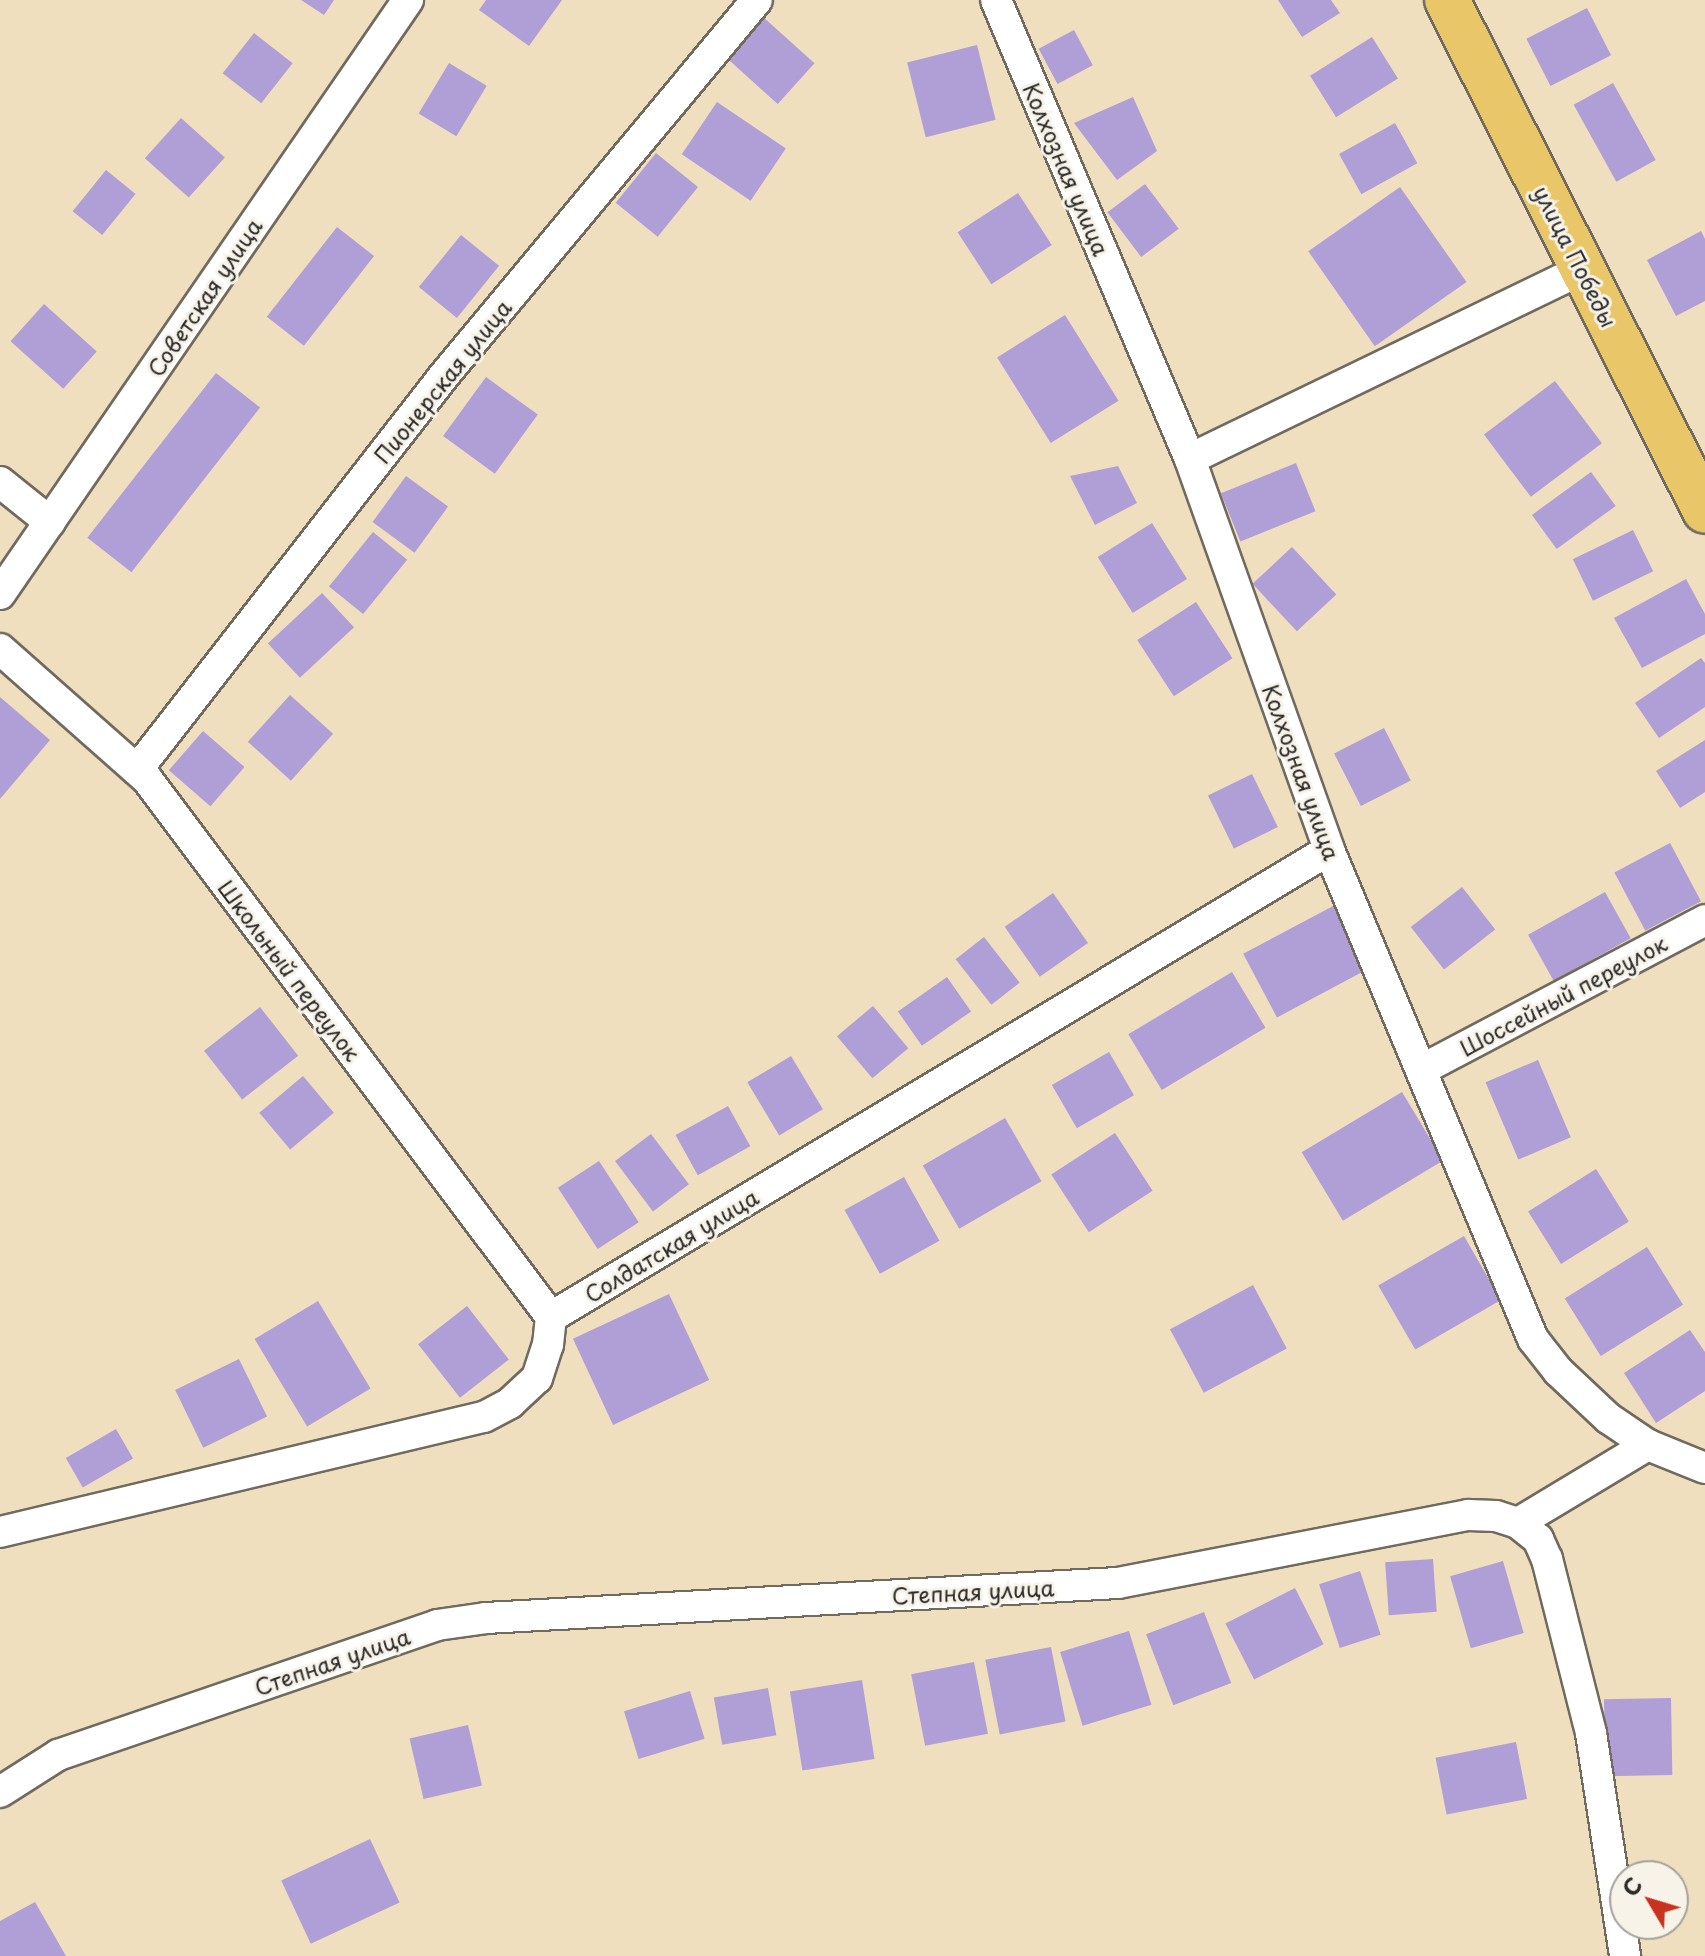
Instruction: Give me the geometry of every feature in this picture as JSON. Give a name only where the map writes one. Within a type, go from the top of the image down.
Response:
[{"type":"main road","name":"улица Победы","points":[[1447,0],[1705,511]]},
{"type":"street","name":"Советская улица","points":[[0,594],[408,0]]},
{"type":"street","name":"Пионерская улица","points":[[137,770],[442,378],[757,0]]},
{"type":"street","name":"Колхозная улица","points":[[996,0],[1190,459],[1329,850],[1533,1339],[1558,1371],[1608,1418],[1648,1445],[1705,1468]]},
{"type":"street","points":[[1190,459],[1583,269]]},
{"type":"street","points":[[0,482],[50,522]]},
{"type":"street","name":"Школьный переулок","points":[[0,649],[137,770],[551,1317]]},
{"type":"street","name":"Солдатская улица","points":[[551,1317],[1329,850]]},
{"type":"street","name":"Шоссейный переулок","points":[[1421,1070],[1705,920]]},
{"type":"street","points":[[0,1532],[484,1417],[510,1403],[537,1378],[548,1345],[551,1317]]},
{"type":"street","points":[[1625,1956],[1591,1733],[1547,1559],[1538,1539],[1518,1523],[1648,1445]]},
{"type":"street","name":"Степная улица","points":[[0,1792],[58,1755],[437,1625],[502,1617],[1118,1583],[1468,1515],[1496,1516],[1518,1523]]},
{"type":"building","points":[[301,0],[334,0],[324,15]]},
{"type":"building","points":[[486,0],[562,0],[529,46],[479,10]]},
{"type":"building","points":[[1278,0],[1331,0],[1340,13],[1302,37]]},
{"type":"building","points":[[1587,8],[1611,55],[1550,86],[1526,39]]},
{"type":"building","points":[[761,15],[815,63],[778,104],[724,56]]},
{"type":"building","points":[[1074,30],[1093,65],[1057,84],[1039,49]]},
{"type":"building","points":[[254,33],[293,63],[261,103],[223,73]]},
{"type":"building","points":[[1372,37],[1398,79],[1336,117],[1310,76]]},
{"type":"building","points":[[977,45],[996,120],[926,137],[907,62]]},
{"type":"building","points":[[449,63],[487,86],[456,136],[419,114]]},
{"type":"building","points":[[1613,83],[1656,160],[1616,182],[1574,105]]},
{"type":"building","points":[[1133,97],[1157,151],[1117,180],[1074,123]]},
{"type":"building","points":[[717,102],[786,148],[751,201],[682,154]]},
{"type":"building","points":[[181,118],[225,157],[189,198],[145,158]]},
{"type":"building","points":[[1395,123],[1417,163],[1361,194],[1339,154]]},
{"type":"building","points":[[656,153],[698,187],[658,237],[616,203]]},
{"type":"building","points":[[106,170],[136,194],[102,235],[73,211]]},
{"type":"building","points":[[1145,184],[1179,229],[1141,257],[1107,212]]},
{"type":"building","points":[[1400,187],[1467,282],[1375,346],[1308,251]]},
{"type":"building","points":[[1018,193],[1052,245],[991,284],[958,232]]},
{"type":"building","points":[[337,227],[374,256],[304,346],[267,317]]},
{"type":"building","points":[[1701,231],[1705,239],[1705,301],[1676,316],[1647,260]]},
{"type":"building","points":[[461,235],[499,266],[457,318],[419,287]]},
{"type":"building","points":[[44,304],[97,352],[63,389],[11,341]]},
{"type":"building","points":[[1065,315],[1119,401],[1051,443],[997,357]]},
{"type":"building","points":[[216,373],[260,407],[131,572],[87,538]]},
{"type":"building","points":[[486,377],[538,415],[495,474],[443,436]]},
{"type":"building","points":[[1555,381],[1602,443],[1531,497],[1484,435]]},
{"type":"building","points":[[1296,463],[1315,511],[1240,542],[1221,493]]},
{"type":"building","points":[[1118,466],[1137,503],[1095,525],[1070,476]]},
{"type":"building","points":[[1591,472],[1616,506],[1557,549],[1532,515]]},
{"type":"building","points":[[406,476],[448,507],[415,553],[372,522]]},
{"type":"building","points":[[1152,523],[1187,579],[1133,613],[1098,557]]},
{"type":"building","points":[[1633,530],[1653,571],[1593,601],[1573,559]]},
{"type":"building","points":[[373,532],[407,560],[363,614],[329,586]]},
{"type":"building","points":[[1292,547],[1336,595],[1297,631],[1253,584]]},
{"type":"building","points":[[1686,579],[1705,614],[1705,634],[1642,668],[1614,618]]},
{"type":"building","points":[[322,593],[354,627],[300,678],[268,643]]},
{"type":"building","points":[[1196,602],[1232,658],[1174,696],[1137,640]]},
{"type":"building","points":[[1701,658],[1705,663],[1705,707],[1659,738],[1635,703]]},
{"type":"building","points":[[290,695],[333,734],[291,781],[248,742]]},
{"type":"building","points":[[0,697],[50,740],[0,799]]},
{"type":"building","points":[[1384,728],[1411,781],[1361,806],[1334,753]]},
{"type":"building","points":[[203,731],[245,767],[210,806],[169,770]]},
{"type":"building","points":[[1705,740],[1705,792],[1680,808],[1656,771]]},
{"type":"building","points":[[1252,774],[1278,827],[1234,849],[1208,795]]},
{"type":"building","points":[[1670,843],[1701,901],[1645,931],[1614,873]]},
{"type":"building","points":[[1462,887],[1495,930],[1444,970],[1411,927]]},
{"type":"building","points":[[1605,892],[1631,938],[1554,981],[1528,935]]},
{"type":"building","points":[[1053,893],[1088,943],[1040,977],[1005,927]]},
{"type":"building","points":[[1335,905],[1369,969],[1277,1017],[1243,954]]},
{"type":"building","points":[[984,937],[1020,983],[991,1005],[956,959]]},
{"type":"building","points":[[1232,972],[1265,1028],[1162,1090],[1128,1034]]},
{"type":"building","points":[[947,977],[971,1011],[922,1046],[898,1011]]},
{"type":"building","points":[[873,1006],[908,1048],[872,1078],[837,1036]]},
{"type":"building","points":[[260,1007],[298,1056],[242,1100],[204,1051]]},
{"type":"building","points":[[1109,1052],[1134,1095],[1077,1128],[1052,1085]]},
{"type":"building","points":[[791,1056],[823,1109],[779,1135],[747,1082]]},
{"type":"building","points":[[1538,1060],[1571,1137],[1518,1160],[1486,1082]]},
{"type":"building","points":[[303,1076],[334,1113],[290,1149],[259,1113]]},
{"type":"building","points":[[1402,1092],[1443,1161],[1343,1221],[1302,1152]]},
{"type":"building","points":[[728,1106],[750,1146],[698,1175],[676,1135]]},
{"type":"building","points":[[1005,1118],[1042,1181],[959,1229],[923,1166]]},
{"type":"building","points":[[1115,1133],[1153,1191],[1089,1232],[1051,1174]]},
{"type":"building","points":[[651,1134],[689,1184],[653,1211],[615,1161]]},
{"type":"building","points":[[599,1161],[639,1222],[598,1249],[558,1188]]},
{"type":"building","points":[[1596,1169],[1629,1222],[1561,1264],[1528,1211]]},
{"type":"building","points":[[904,1177],[939,1241],[880,1274],[845,1210]]},
{"type":"building","points":[[1464,1236],[1501,1300],[1415,1350],[1378,1286]]},
{"type":"building","points":[[1647,1247],[1683,1305],[1601,1356],[1565,1298]]},
{"type":"building","points":[[1253,1285],[1287,1349],[1204,1393],[1170,1329]]},
{"type":"building","points":[[669,1294],[709,1380],[613,1425],[573,1339]]},
{"type":"building","points":[[318,1301],[371,1388],[307,1427],[255,1339]]},
{"type":"building","points":[[467,1306],[509,1360],[460,1398],[418,1344]]},
{"type":"building","points":[[1690,1330],[1705,1352],[1705,1391],[1656,1423],[1624,1373]]},
{"type":"building","points":[[239,1359],[267,1417],[203,1448],[175,1390]]},
{"type":"building","points":[[116,1429],[133,1458],[83,1487],[66,1458]]},
{"type":"building","points":[[1433,1559],[1437,1612],[1389,1615],[1385,1562]]},
{"type":"building","points":[[1503,1561],[1524,1633],[1471,1648],[1450,1576]]},
{"type":"building","points":[[1360,1571],[1381,1635],[1340,1648],[1319,1584]]},
{"type":"building","points":[[1295,1588],[1324,1644],[1254,1680],[1226,1623]]},
{"type":"building","points":[[1204,1612],[1231,1683],[1173,1705],[1146,1634]]},
{"type":"building","points":[[1129,1631],[1152,1705],[1083,1726],[1060,1652]]},
{"type":"building","points":[[1051,1647],[1066,1722],[1000,1734],[985,1660]]},
{"type":"building","points":[[974,1662],[988,1734],[925,1746],[911,1674]]},
{"type":"building","points":[[862,1680],[875,1759],[802,1770],[790,1691]]},
{"type":"building","points":[[768,1688],[776,1735],[722,1745],[714,1698]]},
{"type":"building","points":[[690,1691],[705,1739],[639,1759],[624,1711]]},
{"type":"building","points":[[1671,1698],[1672,1775],[1605,1776],[1604,1699]]},
{"type":"building","points":[[468,1725],[482,1785],[423,1799],[410,1738]]},
{"type":"building","points":[[1516,1742],[1527,1799],[1447,1815],[1436,1758]]},
{"type":"building","points":[[370,1839],[400,1902],[311,1944],[281,1880]]},
{"type":"building","points":[[35,1902],[66,1956],[0,1956],[0,1921]]}]
